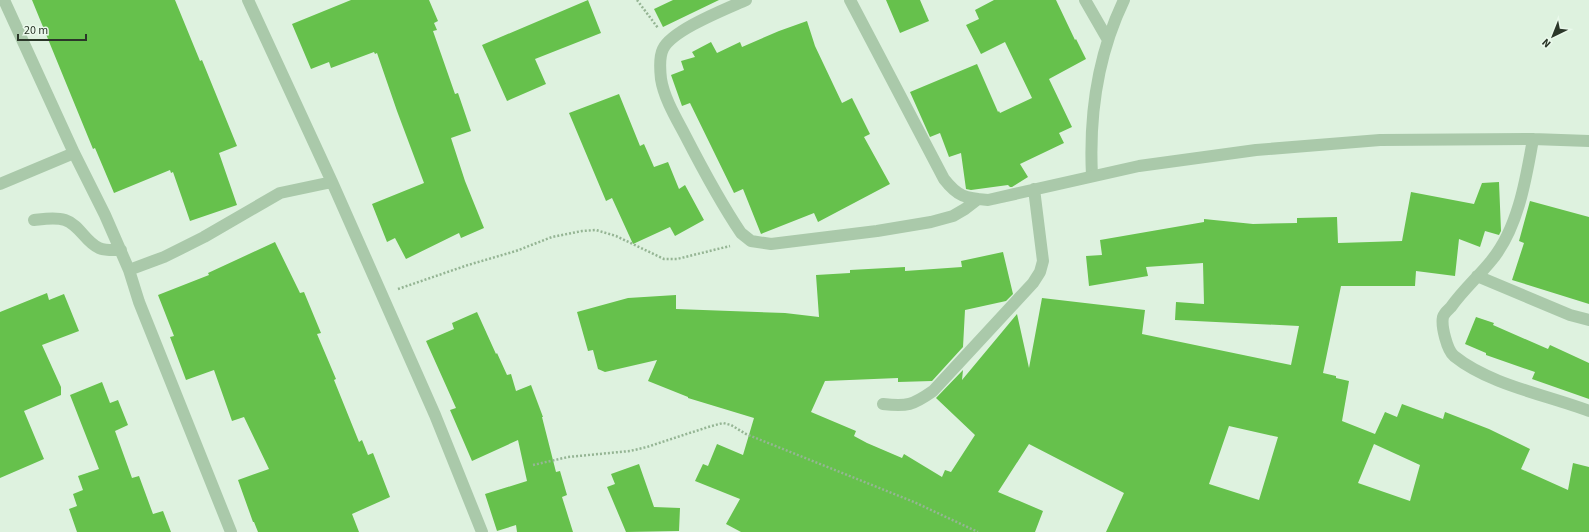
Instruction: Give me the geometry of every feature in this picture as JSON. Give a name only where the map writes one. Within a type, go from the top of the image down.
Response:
[{"type":"street","points":[[4,0],[74,153],[121,250],[139,302],[232,532]]},
{"type":"street","points":[[248,0],[382,294],[435,415],[482,532]]},
{"type":"street","points":[[746,0],[691,26],[669,40],[662,49],[660,61],[661,80],[672,109],[741,233],[751,241],[771,244],[877,231],[931,222],[953,216],[978,199]]},
{"type":"street","points":[[850,0],[944,179],[953,191],[963,196],[978,199],[988,200],[1139,166],[1256,150],[1380,140],[1533,139],[1589,141]]},
{"type":"street","points":[[1085,0],[1108,40]]},
{"type":"street","points":[[1092,176],[1090,150],[1095,100],[1108,40],[1124,0]]},
{"type":"street","points":[[1533,139],[1526,178],[1501,248],[1491,262],[1461,293],[1444,316],[1443,333],[1453,355],[1471,367],[1494,379],[1589,411]]},
{"type":"street","points":[[0,184],[74,153]]},
{"type":"street","points":[[129,270],[164,257],[204,238],[280,193],[332,182]]},
{"type":"street","points":[[883,404],[903,406],[918,402],[933,391],[1033,283],[1040,272],[1043,261],[1034,189]]},
{"type":"street","points":[[34,220],[56,218],[66,220],[75,226],[98,248],[106,250],[121,250]]},
{"type":"street","points":[[1477,276],[1570,315],[1589,320]]},
{"type":"path","points":[[637,0],[654,24],[669,40]]},
{"type":"path","points":[[382,294],[468,265],[516,251],[552,237],[582,231],[596,230],[616,236],[664,259],[677,259],[751,241]]},
{"type":"path","points":[[534,465],[568,457],[630,451],[723,423],[731,425],[746,434],[839,473],[914,502],[978,532]]},
{"type":"building","points":[[32,0],[175,0],[200,61],[202,60],[237,146],[219,153],[237,205],[190,221],[173,172],[171,173],[170,170],[114,193],[95,148],[93,149]]},
{"type":"building","points":[[351,0],[429,0],[438,21],[434,23],[437,30],[433,31],[455,94],[458,93],[471,131],[451,138],[465,181],[484,228],[461,238],[459,233],[406,259],[395,238],[387,242],[372,204],[424,183],[377,53],[375,54],[374,52],[331,68],[329,62],[311,69],[292,24]]},
{"type":"building","points":[[588,0],[601,33],[535,59],[546,84],[507,101],[482,45]]},
{"type":"building","points":[[673,0],[719,0],[663,27],[654,9]]},
{"type":"building","points":[[886,0],[920,0],[929,21],[900,33]]},
{"type":"building","points":[[994,0],[1056,0],[1086,59],[1049,79],[1072,127],[1059,133],[1064,143],[1020,164],[1028,177],[1012,187],[1008,185],[971,190],[966,189],[961,153],[949,157],[940,133],[930,137],[910,92],[977,64],[998,112],[999,111],[1000,113],[1032,98],[1005,42],[981,54],[966,25],[979,19],[975,10]]},
{"type":"building","points":[[807,21],[815,46],[842,103],[852,98],[870,134],[864,137],[890,184],[818,222],[814,213],[761,234],[743,189],[734,193],[690,103],[682,106],[671,75],[684,70],[681,61],[695,57],[692,52],[711,42],[717,53],[740,42],[742,47]]},
{"type":"building","points":[[619,94],[640,146],[644,144],[654,167],[668,162],[679,189],[685,185],[704,220],[675,236],[670,227],[633,244],[612,198],[606,201],[569,113]]},
{"type":"building","points":[[1499,182],[1501,231],[1499,235],[1485,231],[1480,247],[1459,239],[1455,276],[1416,271],[1415,286],[1341,286],[1323,373],[1349,381],[1342,421],[1375,434],[1385,412],[1397,417],[1402,404],[1443,419],[1445,412],[1489,429],[1530,449],[1521,469],[1568,490],[1573,463],[1589,467],[1589,532],[1106,532],[1124,493],[1029,444],[998,492],[1043,511],[1035,532],[741,532],[726,524],[740,499],[695,481],[703,464],[708,466],[717,444],[743,455],[754,418],[688,398],[648,381],[657,360],[605,372],[598,369],[593,350],[588,351],[577,312],[628,298],[676,295],[676,309],[785,313],[819,317],[816,275],[850,273],[850,270],[905,267],[905,271],[962,267],[961,261],[1003,252],[1013,294],[1006,301],[965,310],[963,347],[932,381],[898,382],[898,378],[825,381],[811,412],[856,431],[854,436],[867,443],[902,458],[904,454],[942,477],[945,470],[951,472],[975,435],[936,398],[963,370],[962,380],[1017,314],[1029,368],[1042,298],[1145,310],[1142,334],[1291,365],[1299,326],[1175,320],[1176,302],[1204,304],[1203,263],[1146,267],[1148,276],[1089,286],[1086,256],[1102,255],[1100,240],[1204,222],[1204,219],[1253,224],[1297,223],[1297,218],[1337,217],[1338,243],[1402,241],[1411,192],[1474,204],[1482,183]],"holes":[[[1229,426],[1278,437],[1259,500],[1209,484]],[[1374,444],[1420,465],[1410,501],[1358,483]]]},
{"type":"building","points":[[1530,201],[1589,217],[1589,304],[1512,280],[1524,243],[1519,241]]},
{"type":"building","points":[[275,242],[300,293],[304,292],[321,333],[317,334],[336,379],[334,380],[359,442],[362,440],[368,455],[373,453],[390,497],[352,514],[359,532],[258,532],[238,480],[269,469],[244,417],[232,421],[214,370],[186,380],[170,337],[174,336],[158,295],[209,275],[208,273]]},
{"type":"building","points":[[47,293],[49,300],[64,294],[79,331],[42,345],[61,387],[61,395],[24,411],[44,459],[0,478],[0,312]]},
{"type":"building","points":[[477,312],[507,375],[511,374],[516,391],[531,385],[543,417],[556,472],[560,471],[567,495],[562,497],[573,532],[517,532],[516,525],[497,531],[485,494],[527,481],[518,440],[472,461],[450,410],[456,408],[426,341],[454,329],[452,323]]},
{"type":"building","points":[[1476,317],[1494,323],[1493,325],[1548,349],[1550,345],[1589,363],[1589,399],[1532,379],[1535,372],[1486,355],[1486,353],[1465,344]]},
{"type":"building","points":[[102,382],[110,403],[118,400],[128,425],[115,431],[132,478],[139,476],[153,514],[163,511],[171,532],[77,532],[69,509],[77,506],[73,494],[83,490],[78,476],[99,469],[70,395]]},
{"type":"building","points":[[639,464],[654,507],[680,508],[679,531],[626,532],[607,487],[615,484],[611,474]]}]
